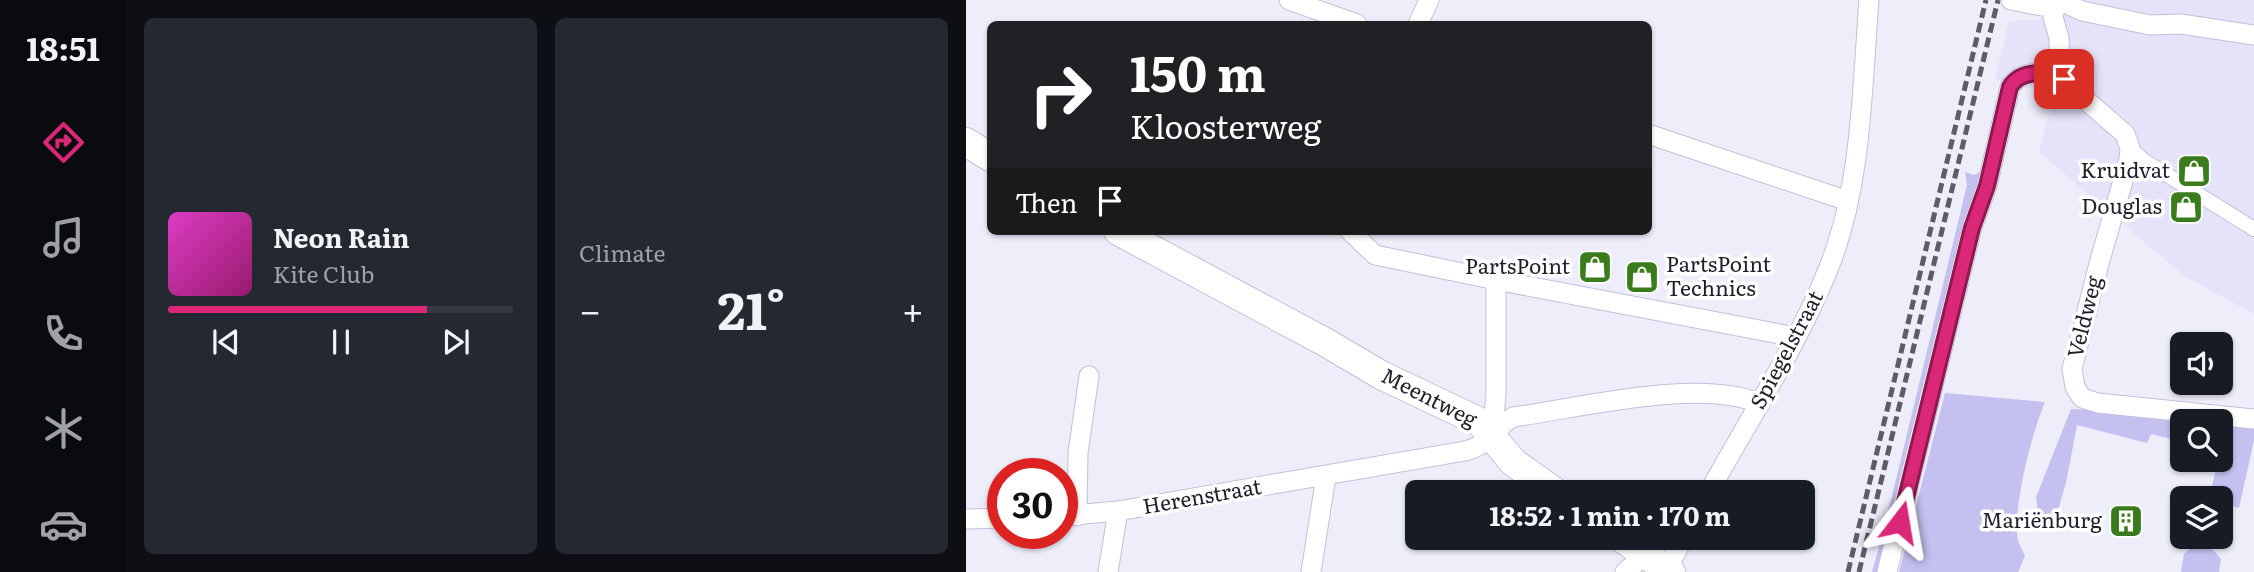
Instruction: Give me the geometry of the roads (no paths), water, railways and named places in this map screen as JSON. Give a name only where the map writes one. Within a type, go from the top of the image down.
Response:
[{"type":"main road","points":[[966,142],[987,154]]},
{"type":"main road","name":"Meentweg","points":[[1125,235],[1381,375],[1480,422],[1493,436]]},
{"type":"main road","points":[[1493,436],[1513,462],[1538,480]]},
{"type":"main road","points":[[1634,550],[1652,567]]},
{"type":"street","points":[[1289,0],[1348,21]]},
{"type":"street","points":[[1419,21],[1429,0]]},
{"type":"street","name":"Spiegelstraat","points":[[1716,480],[1796,337],[1828,270],[1848,201],[1857,142],[1869,0]]},
{"type":"street","points":[[2011,0],[2042,6],[2057,1],[2082,11],[2150,25],[2181,24],[2254,36]]},
{"type":"street","points":[[2057,1],[2053,17],[2059,38],[2059,56],[2064,79]]},
{"type":"street","points":[[2039,74],[2049,70],[2059,56]]},
{"type":"street","points":[[1887,572],[1972,228],[1987,186],[2010,87],[2015,79],[2022,75],[2050,73],[2064,79],[2125,134],[2130,148],[2143,160],[2254,229]]},
{"type":"street","points":[[1652,135],[1848,201]]},
{"type":"street","name":"Veldweg","points":[[2130,148],[2072,369],[2075,387],[2082,398],[2098,403],[2254,419]]},
{"type":"street","points":[[1354,235],[1375,255],[1796,337]]},
{"type":"street","points":[[1493,436],[1496,392],[1496,280]]},
{"type":"street","name":"Herenstraat","points":[[1078,460],[1089,376]]},
{"type":"street","name":"Meentweg","points":[[1493,436],[1502,424],[1513,417],[1654,396],[1703,393],[1740,396],[1758,403]]},
{"type":"street","name":"Herenstraat","points":[[1078,515],[1118,511],[1465,451],[1477,448],[1493,436]]},
{"type":"street","points":[[1311,572],[1326,476]]},
{"type":"street","points":[[1108,572],[1118,511]]},
{"type":"street","points":[[966,519],[987,518]]},
{"type":"street","points":[[1652,567],[1670,550]]},
{"type":"railway","points":[[1848,572],[1986,0]]},
{"type":"railway","points":[[1859,572],[1998,0]]},
{"type":"place","name":"Kruidvat","points":[[2194,171]]},
{"type":"place","name":"Douglas","points":[[2186,207]]},
{"type":"place","name":"PartsPoint","points":[[1595,267]]},
{"type":"place","name":"PartsPoint Technics","points":[[1642,277]]},
{"type":"place","name":"Mariënburg","points":[[2126,521]]}]
